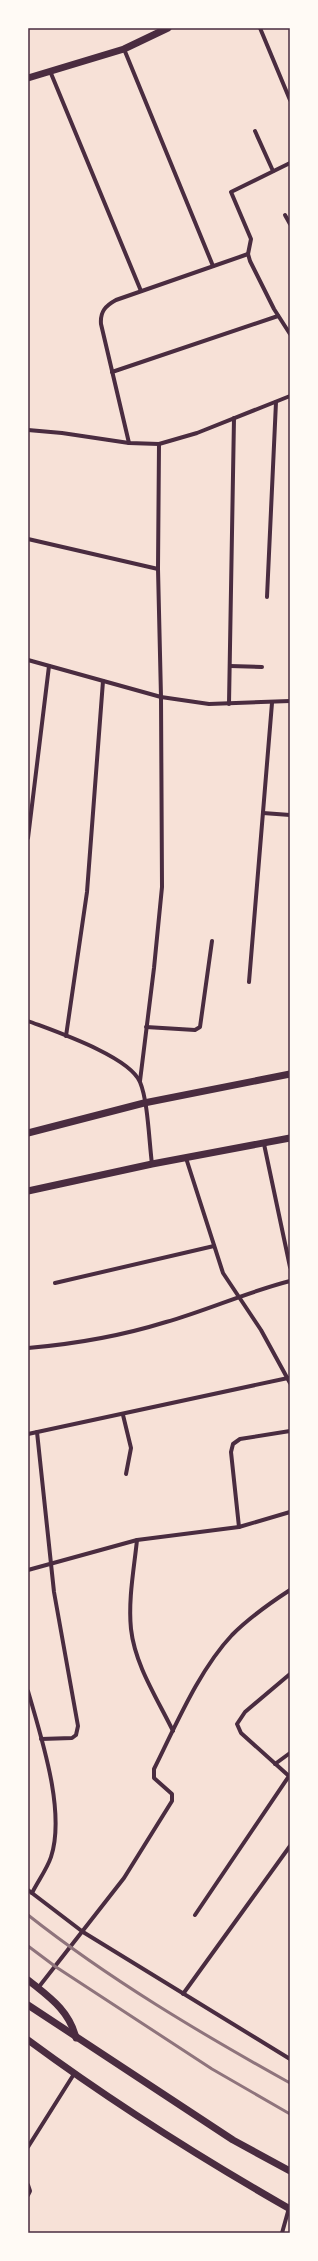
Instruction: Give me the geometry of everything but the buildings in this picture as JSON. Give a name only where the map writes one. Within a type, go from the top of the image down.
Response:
[{"type":"street","points":[[28,78],[124,49],[168,28]]},
{"type":"street","points":[[260,28],[290,100]]},
{"type":"street","points":[[124,49],[213,266]]},
{"type":"street","points":[[50,71],[141,292]]},
{"type":"street","points":[[255,131],[273,171]]},
{"type":"street","points":[[290,163],[231,192],[251,239],[248,254],[250,261],[278,316],[290,334]]},
{"type":"street","points":[[285,215],[290,224]]},
{"type":"street","points":[[129,442],[100,317],[103,309],[108,304],[248,254]]},
{"type":"street","points":[[112,372],[278,316]]},
{"type":"street","points":[[28,430],[159,444],[175,441],[290,396]]},
{"type":"street","points":[[267,597],[276,402]]},
{"type":"street","points":[[229,704],[234,418]]},
{"type":"street","points":[[152,1164],[140,1081],[162,887],[161,697],[158,569],[159,444]]},
{"type":"street","points":[[28,540],[158,569]]},
{"type":"street","points":[[28,660],[161,697],[209,704],[272,703],[290,701]]},
{"type":"street","points":[[28,838],[49,666]]},
{"type":"street","points":[[230,666],[262,667]]},
{"type":"street","points":[[66,1036],[87,892],[103,681]]},
{"type":"street","points":[[249,982],[272,703]]},
{"type":"street","points":[[263,813],[290,815]]},
{"type":"street","points":[[146,1027],[195,1030],[200,1027],[212,941]]},
{"type":"street","points":[[28,1021],[106,1053],[123,1064],[140,1081]]},
{"type":"street","points":[[28,1133],[144,1103],[290,1074]]},
{"type":"street","points":[[28,1191],[152,1164],[290,1138]]},
{"type":"street","points":[[264,1144],[290,1266]]},
{"type":"street","points":[[186,1158],[223,1273],[261,1330],[290,1383]]},
{"type":"street","points":[[55,1283],[214,1246]]},
{"type":"street","points":[[28,1348],[95,1340],[131,1332],[167,1322],[237,1296],[290,1281]]},
{"type":"street","points":[[28,1434],[123,1415],[288,1378]]},
{"type":"street","points":[[123,1415],[131,1448],[126,1474]]},
{"type":"street","points":[[240,1528],[231,1452],[233,1444],[240,1439],[290,1431]]},
{"type":"street","points":[[37,1432],[58,1619],[78,1731],[72,1738],[41,1739]]},
{"type":"street","points":[[28,1570],[137,1540],[240,1528],[290,1512]]},
{"type":"street","points":[[137,1540],[130,1612],[133,1641],[139,1663],[173,1731]]},
{"type":"street","points":[[38,1988],[124,1878],[172,1801],[172,1794],[154,1778],[153,1773],[173,1731],[209,1665],[220,1650],[245,1623],[290,1590]]},
{"type":"street","points":[[195,1915],[289,1777],[241,1733],[237,1724],[242,1715],[290,1674]]},
{"type":"street","points":[[28,1692],[41,1739],[53,1799],[54,1828],[50,1858],[30,1891],[83,1932],[290,2059]]},
{"type":"street","points":[[275,1764],[290,1752]]},
{"type":"street","points":[[183,1994],[290,1846]]},
{"type":"street","points":[[28,1980],[58,2004],[68,2016],[76,2038]]},
{"type":"street","points":[[28,2006],[233,2140],[290,2171]]},
{"type":"street","points":[[28,2040],[74,2074],[175,2141],[290,2208],[282,2233]]},
{"type":"street","points":[[28,2147],[74,2074]]},
{"type":"street","points":[[28,2185],[30,2191],[28,2195]]},
{"type":"railway","points":[[28,1915],[59,1939],[123,1983],[222,2045],[290,2083]]},
{"type":"railway","points":[[28,1946],[56,1967],[212,2069],[290,2114]]}]
